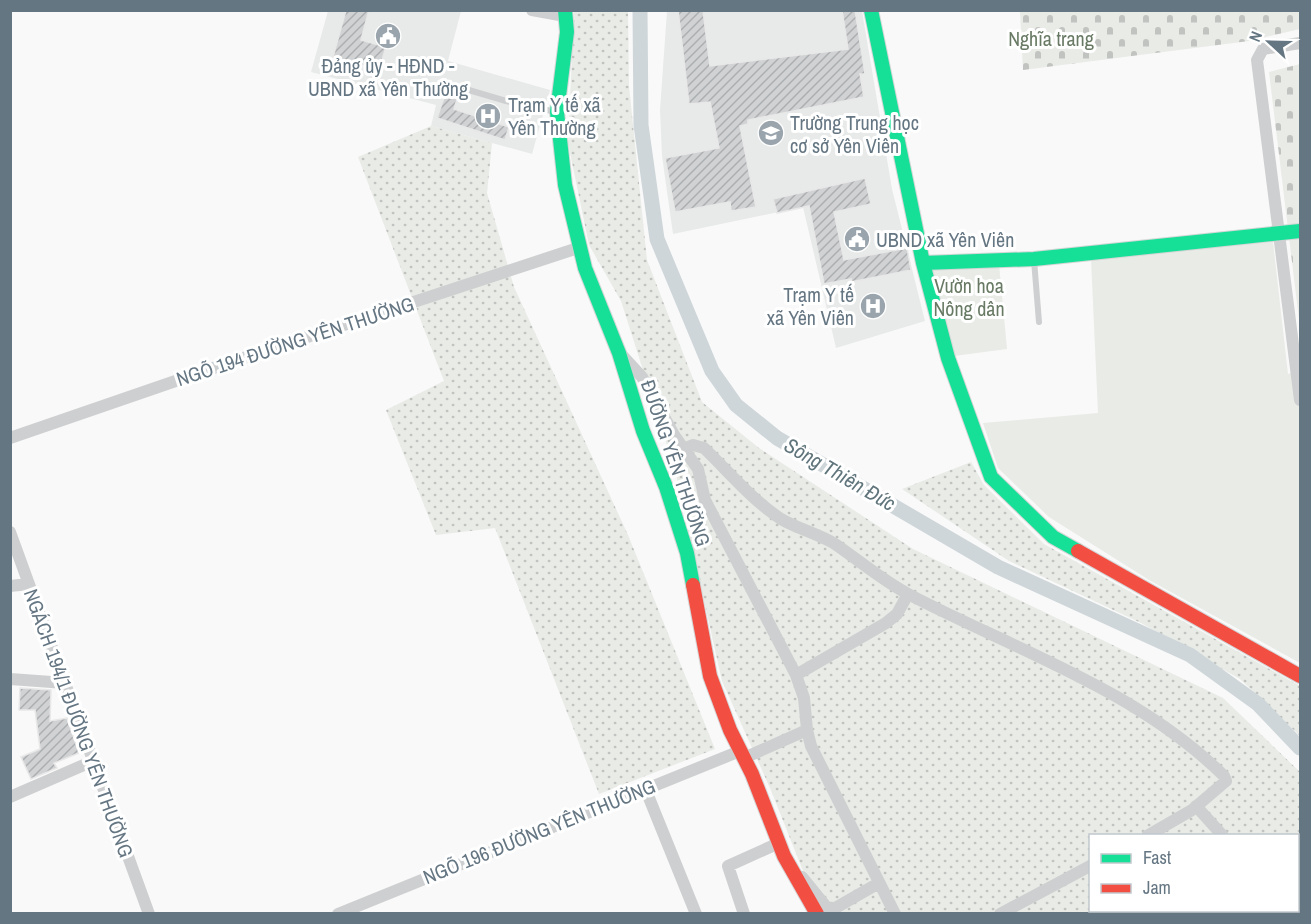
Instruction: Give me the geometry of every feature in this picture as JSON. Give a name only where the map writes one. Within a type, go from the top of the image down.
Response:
[{"type":"street","points":[[532,10],[565,13]]},
{"type":"street","points":[[871,10],[923,263],[948,358],[991,477],[1053,537],[1215,626],[1300,676]]},
{"type":"street","name":"ĐƯỜNG YÊN THƯỜNG","points":[[565,13],[567,32],[556,112],[565,184],[585,268],[619,353],[643,430],[666,487],[687,553],[710,676],[779,843],[817,914]]},
{"type":"street","points":[[1300,43],[1263,48],[1257,60],[1300,400]]},
{"type":"street","points":[[923,263],[1034,259],[1300,231]]},
{"type":"street","name":"NGÕ 194 ĐƯỜNG YÊN THƯỜNG","points":[[10,438],[222,365],[581,247]]},
{"type":"street","points":[[619,353],[642,377],[674,435],[698,469],[709,509],[796,675],[804,698],[810,746],[895,914]]},
{"type":"street","points":[[685,448],[693,445],[704,448],[761,504],[781,519],[832,543],[908,594],[1037,654],[1149,717],[1184,740],[1208,760],[1226,781],[1196,807],[1150,834]]},
{"type":"street","name":"NGÁCH 194/1 ĐƯỜNG YÊN THƯỜNG","points":[[10,532],[149,914]]},
{"type":"street","points":[[10,586],[29,584]]},
{"type":"street","points":[[796,675],[886,623],[897,614],[908,594]]},
{"type":"street","points":[[10,679],[64,683]]},
{"type":"street","name":"NGÕ 196 ĐƯỜNG YÊN THƯỜNG","points":[[338,914],[645,788],[807,730]]},
{"type":"street","points":[[10,797],[93,761]]},
{"type":"street","points":[[645,788],[696,914]]},
{"type":"street","points":[[1196,807],[1221,834]]},
{"type":"street","points":[[744,914],[728,866],[779,843]]},
{"type":"street","points":[[1000,914],[1089,867]]},
{"type":"street","points":[[795,873],[802,876],[828,909],[837,907],[879,883]]},
{"type":"lane","points":[[445,83],[506,101],[556,112]]},
{"type":"lane","points":[[1034,259],[1039,322]]},
{"type":"shaded area","points":[[328,11],[461,11],[448,61],[550,90],[532,154],[431,126],[436,105],[311,72]]},
{"type":"shaded area","points":[[667,11],[862,11],[892,189],[925,321],[836,348],[803,207],[673,234],[662,156],[660,110]]},
{"type":"green space","points":[[574,11],[628,11],[629,86],[647,260],[702,402],[759,448],[913,549],[1223,698],[1300,772],[1300,913],[833,913],[803,871],[770,788],[722,681],[675,470],[621,301],[589,245],[568,143]]},
{"type":"green space","name":"Nghĩa trang","points":[[1020,11],[1300,11],[1300,29],[1249,41],[1023,70]]},
{"type":"green space","points":[[1300,64],[1300,328],[1269,72]]},
{"type":"green space","points":[[431,126],[492,143],[487,193],[514,287],[628,535],[715,749],[599,794],[495,528],[436,535],[386,410],[444,381],[358,157]]},
{"type":"green space","points":[[1273,242],[1288,374],[1300,371],[1300,663],[1149,580],[1049,517],[998,468],[983,423],[1098,413],[1091,259]]},
{"type":"green space","name":"Vườn hoa Nông dân","points":[[999,264],[1007,349],[954,356],[927,265]]},
{"type":"green space","points":[[971,462],[984,485],[1044,544],[1300,686],[1300,736],[1240,679],[1141,623],[1009,561],[902,489]]},
{"type":"building","points":[[346,10],[369,10],[361,40],[386,47],[379,70],[333,57]]},
{"type":"building","points":[[678,10],[703,10],[710,66],[848,49],[842,10],[855,10],[865,74],[860,74],[864,97],[748,120],[748,124],[740,126],[756,207],[731,211],[730,202],[675,212],[665,158],[719,148],[710,102],[689,104]]},
{"type":"building","points":[[447,89],[459,93],[454,109],[509,127],[505,140],[437,118]]},
{"type":"building","points":[[865,178],[871,204],[834,212],[844,260],[907,248],[911,270],[851,282],[851,279],[824,284],[809,206],[777,213],[773,199]]},
{"type":"building","points":[[20,688],[51,690],[50,721],[67,718],[79,753],[54,763],[57,768],[31,779],[21,757],[40,749],[35,710],[19,710]]},
{"type":"waterway","name":"Sông Thiên Đức","points":[[640,10],[641,125],[657,239],[712,371],[736,405],[777,438],[998,567],[1190,655],[1258,704],[1300,748]]},
{"type":"traffic: fast","points":[[565,10],[567,32],[557,112],[565,185],[585,268],[619,353],[643,431],[666,487],[687,553],[693,585]]},
{"type":"traffic: fast","points":[[871,10],[923,263],[948,358],[991,477],[1053,537],[1078,551]]},
{"type":"traffic: fast","points":[[923,263],[1034,259],[1300,231]]},
{"type":"traffic: jam","points":[[1078,551],[1300,676]]},
{"type":"traffic: jam","points":[[693,585],[710,676],[730,730],[752,774],[784,856],[817,914]]},
{"type":"place","name":"Đảng ủy - HĐND - UBND xã Yên Thường","points":[[388,36]]},
{"type":"place","name":"Trạm Y tế xã Yên Thường","points":[[488,116]]},
{"type":"place","name":"Trường Trung học cơ sở Yên Viên","points":[[771,133]]},
{"type":"place","name":"UBND xã Yên Viên","points":[[857,239]]},
{"type":"place","name":"Trạm Y tế xã Yên Viên","points":[[873,306]]}]
